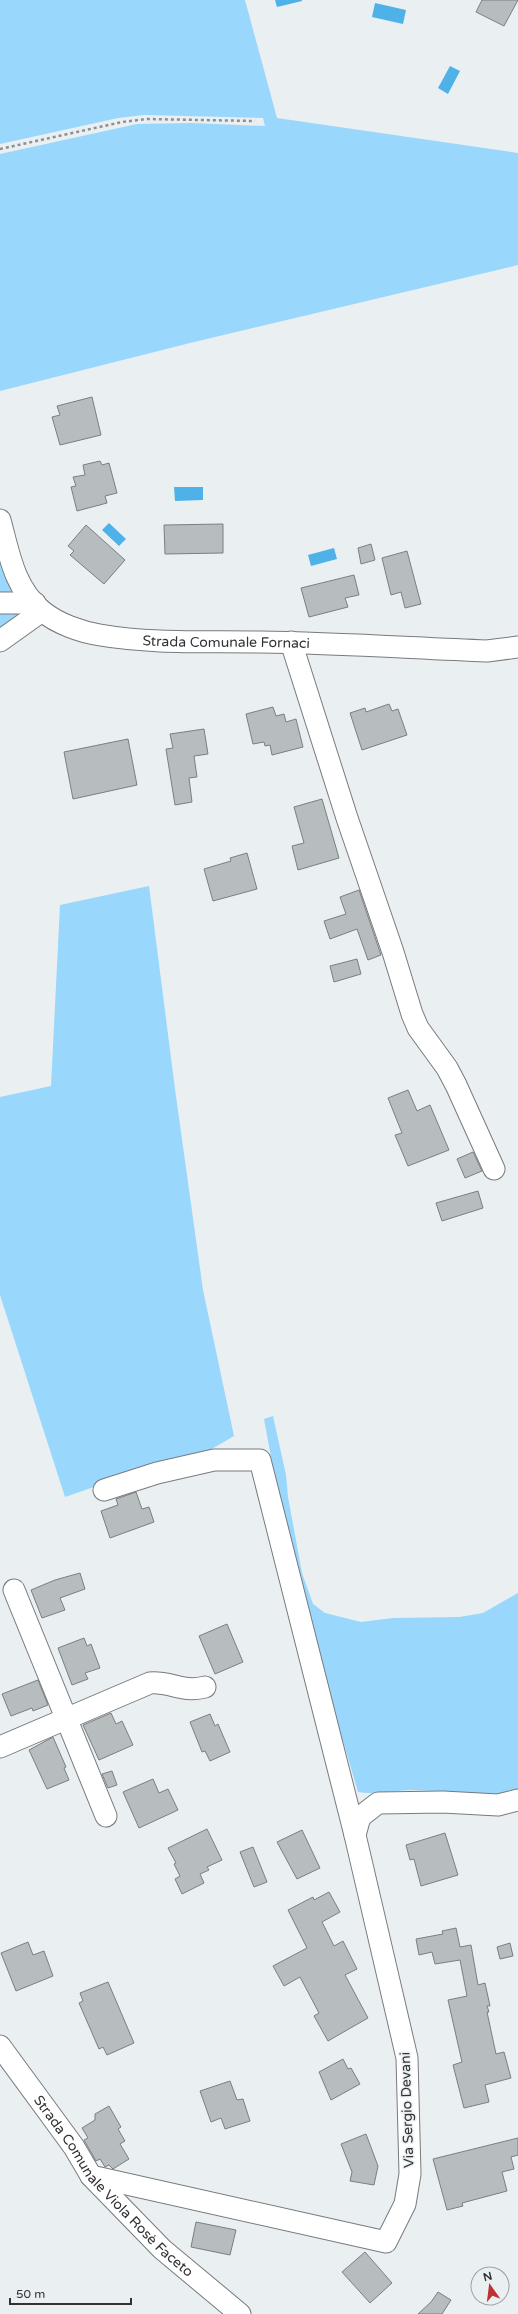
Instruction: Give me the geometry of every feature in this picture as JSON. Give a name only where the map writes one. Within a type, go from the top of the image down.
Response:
[{"type":"street","name":"Strada Comunale Fornaci","points":[[0,520],[16,578],[39,607],[61,623],[100,635],[142,639],[291,642],[487,651],[518,647]]},
{"type":"street","points":[[0,603],[39,607]]},
{"type":"street","points":[[0,641],[39,607]]},
{"type":"street","points":[[291,642],[412,1014],[418,1028],[447,1068],[456,1084],[494,1169]]},
{"type":"street","points":[[104,1490],[157,1473],[214,1460],[260,1460],[355,1835]]},
{"type":"street","points":[[14,1590],[106,1816]]},
{"type":"street","points":[[0,1747],[66,1717],[150,1683],[156,1682],[189,1690],[205,1687]]},
{"type":"street","points":[[355,1835],[360,1817],[378,1803],[444,1802],[498,1805],[518,1800]]},
{"type":"street","name":"Via Sergio Devani","points":[[91,2176],[386,2242],[405,2204],[410,2174],[407,2058],[355,1835]]},
{"type":"street","name":"Strada Comunale Viola Rosè Faceto","points":[[0,2046],[74,2147],[91,2176],[162,2249],[240,2314]]},
{"type":"path","points":[[0,149],[122,122],[147,119],[256,121]]},
{"type":"shaded area","points":[[0,0],[245,0],[277,118],[518,153],[518,265],[190,343],[0,391],[0,154],[137,124],[192,123],[265,126],[263,118],[144,115],[118,118],[0,144]]},
{"type":"shaded area","points":[[275,0],[302,0],[302,1],[277,7]]},
{"type":"shaded area","points":[[375,3],[406,10],[403,24],[372,17]]},
{"type":"shaded area","points":[[450,66],[460,71],[448,94],[438,88]]},
{"type":"shaded area","points":[[174,487],[203,487],[203,500],[175,501]]},
{"type":"shaded area","points":[[109,523],[126,539],[119,546],[102,530]]},
{"type":"shaded area","points":[[0,544],[12,595],[0,600]]},
{"type":"shaded area","points":[[334,548],[337,559],[311,566],[308,555]]},
{"type":"shaded area","points":[[13,608],[23,619],[0,636],[0,609]]},
{"type":"shaded area","points":[[149,886],[203,1290],[234,1436],[203,1454],[177,1458],[65,1497],[0,1295],[0,1097],[51,1086],[60,905]]},
{"type":"shaded area","points":[[273,1416],[286,1475],[288,1497],[302,1573],[313,1604],[325,1613],[361,1622],[393,1618],[459,1617],[483,1613],[518,1593],[518,1792],[479,1794],[413,1790],[372,1793],[358,1792],[323,1673],[311,1617],[284,1527],[264,1419]]},
{"type":"building","points":[[482,0],[518,0],[504,26],[476,12]]},
{"type":"building","points":[[92,397],[101,435],[60,445],[52,417],[60,415],[57,406]]},
{"type":"building","points":[[100,461],[102,465],[109,463],[117,493],[105,496],[107,503],[77,511],[71,487],[76,486],[73,477],[85,475],[83,465]]},
{"type":"building","points":[[223,524],[223,553],[165,554],[164,525]]},
{"type":"building","points":[[86,525],[125,560],[104,584],[70,555],[74,551],[68,546]]},
{"type":"building","points":[[371,544],[375,560],[361,564],[358,548]]},
{"type":"building","points":[[407,551],[421,604],[405,608],[401,592],[391,595],[382,558]]},
{"type":"building","points":[[354,575],[359,595],[345,598],[348,607],[309,617],[301,588]]},
{"type":"building","points":[[389,704],[392,711],[398,709],[407,735],[362,750],[350,713],[365,708],[366,712]]},
{"type":"building","points":[[273,707],[276,716],[284,714],[286,722],[296,719],[303,747],[272,755],[270,745],[265,746],[264,742],[253,744],[246,714]]},
{"type":"building","points":[[204,729],[208,754],[194,756],[197,777],[189,778],[192,802],[175,805],[166,749],[173,748],[170,734]]},
{"type":"building","points":[[128,739],[137,785],[73,799],[64,752]]},
{"type":"building","points":[[322,799],[339,858],[298,870],[292,846],[304,843],[294,807]]},
{"type":"building","points":[[247,853],[257,889],[213,901],[204,869],[231,861],[230,858]]},
{"type":"building","points":[[359,890],[381,955],[368,960],[357,929],[330,939],[324,921],[346,914],[340,897]]},
{"type":"building","points":[[357,959],[361,974],[334,982],[330,966]]},
{"type":"building","points":[[408,1090],[417,1111],[430,1105],[449,1150],[408,1166],[395,1135],[402,1133],[388,1098]]},
{"type":"building","points":[[473,1152],[482,1171],[465,1178],[457,1159]]},
{"type":"building","points":[[478,1191],[483,1208],[442,1221],[436,1203]]},
{"type":"building","points":[[136,1492],[142,1509],[149,1507],[154,1522],[110,1538],[101,1511],[118,1505],[116,1499]]},
{"type":"building","points":[[80,1573],[85,1589],[60,1598],[65,1610],[42,1618],[31,1590],[55,1580]]},
{"type":"building","points":[[227,1624],[243,1662],[215,1674],[199,1636]]},
{"type":"building","points":[[84,1638],[87,1646],[91,1644],[100,1668],[85,1673],[88,1679],[72,1685],[58,1648]]},
{"type":"building","points":[[38,1680],[48,1705],[33,1711],[32,1708],[11,1716],[2,1694]]},
{"type":"building","points":[[111,1713],[116,1724],[122,1721],[133,1745],[99,1760],[83,1725]]},
{"type":"building","points":[[210,1714],[215,1726],[218,1724],[230,1752],[210,1761],[205,1751],[202,1752],[190,1722]]},
{"type":"building","points":[[53,1737],[66,1767],[64,1768],[69,1780],[47,1789],[29,1750]]},
{"type":"building","points":[[112,1771],[117,1785],[108,1788],[102,1774]]},
{"type":"building","points":[[153,1779],[159,1793],[168,1789],[178,1810],[139,1828],[123,1792]]},
{"type":"building","points":[[207,1829],[222,1860],[207,1867],[209,1870],[200,1874],[204,1883],[182,1894],[175,1879],[180,1876],[174,1864],[176,1863],[168,1848]]},
{"type":"building","points":[[302,1830],[320,1868],[297,1879],[277,1842]]},
{"type":"building","points":[[445,1833],[458,1875],[421,1886],[414,1859],[410,1860],[406,1845]]},
{"type":"building","points":[[253,1847],[267,1882],[254,1887],[240,1852]]},
{"type":"building","points":[[329,1892],[340,1912],[322,1922],[334,1946],[343,1941],[357,1969],[345,1975],[368,2018],[328,2041],[314,2016],[319,2013],[300,1977],[284,1986],[273,1966],[307,1948],[288,1910],[313,1897],[314,1900]]},
{"type":"building","points":[[456,1928],[460,1947],[471,1945],[478,1985],[485,1983],[490,2006],[487,2006],[489,2012],[487,2012],[496,2054],[504,2052],[511,2078],[485,2085],[489,2102],[464,2108],[453,2065],[462,2062],[448,2000],[467,1996],[460,1960],[435,1964],[432,1952],[419,1955],[416,1939],[443,1934],[442,1931]]},
{"type":"building","points":[[28,1942],[33,1955],[44,1951],[53,1976],[16,1991],[1,1953]]},
{"type":"building","points":[[510,1943],[513,1956],[500,1959],[497,1947]]},
{"type":"building","points":[[108,1982],[134,2043],[107,2055],[103,2047],[99,2049],[79,2003],[83,2001],[80,1993]]},
{"type":"building","points":[[343,2059],[348,2069],[351,2068],[360,2084],[331,2100],[319,2072]]},
{"type":"building","points":[[230,2081],[237,2100],[243,2099],[250,2121],[225,2129],[221,2118],[211,2122],[200,2091]]},
{"type":"building","points":[[109,2106],[121,2127],[118,2129],[125,2141],[120,2144],[129,2159],[113,2169],[109,2165],[105,2167],[100,2159],[96,2161],[84,2140],[88,2138],[82,2128],[95,2120],[95,2114]]},
{"type":"building","points":[[366,2134],[378,2166],[374,2185],[350,2181],[352,2172],[341,2144]]},
{"type":"building","points":[[518,2138],[518,2155],[511,2157],[514,2169],[502,2172],[507,2191],[462,2203],[463,2206],[447,2210],[433,2159]]},
{"type":"building","points":[[196,2222],[236,2230],[230,2255],[191,2247]]},
{"type":"building","points":[[365,2252],[392,2283],[370,2303],[342,2272]]},
{"type":"building","points":[[438,2292],[451,2300],[442,2314],[418,2314],[431,2302]]}]
